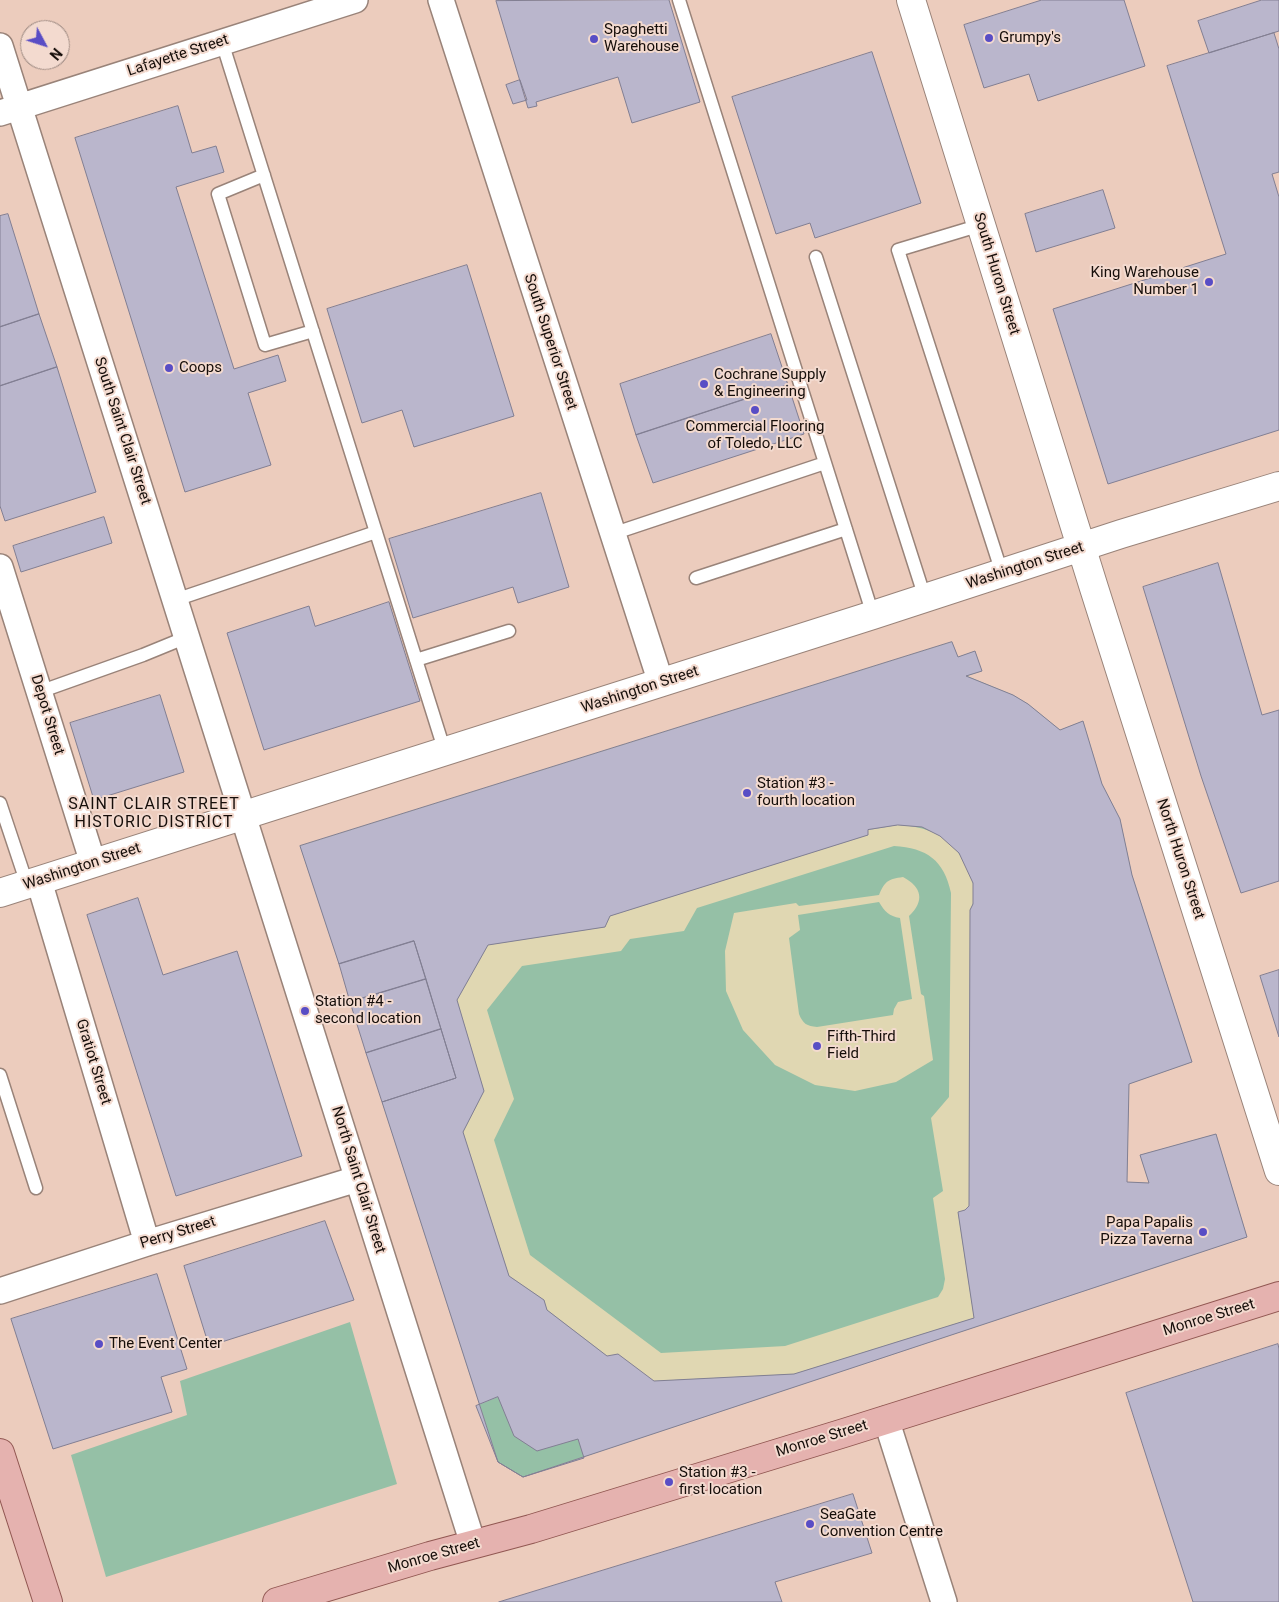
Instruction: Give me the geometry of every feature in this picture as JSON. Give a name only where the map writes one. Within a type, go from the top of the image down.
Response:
[{"type":"main road","name":"Monroe Street","points":[[277,1602],[540,1526],[1279,1296]]},
{"type":"main road","points":[[0,1453],[48,1602]]},
{"type":"street","name":"Lafayette Street","points":[[10,110],[355,0]]},
{"type":"street","name":"South Superior Street","points":[[441,0],[661,683]]},
{"type":"street","name":"South Huron Street","points":[[913,1],[1081,547]]},
{"type":"street","name":"South Saint Clair Street","points":[[0,46],[10,110],[175,600],[243,815]]},
{"type":"street","name":"Washington Street","points":[[0,891],[33,883],[1081,547],[1279,486]]},
{"type":"street","name":"North Huron Street","points":[[1081,547],[1279,1171]]},
{"type":"street","name":"Depot Street","points":[[0,567],[93,863]]},
{"type":"street","name":"North Saint Clair Street","points":[[243,815],[473,1544]]},
{"type":"street","name":"Gratiot Street","points":[[33,883],[147,1243]]},
{"type":"street","name":"Perry Street","points":[[0,1291],[147,1243],[357,1179]]},
{"type":"street","points":[[886,1419],[944,1602]]},
{"type":"lane","points":[[679,0],[873,615]]},
{"type":"lane","points":[[222,42],[445,752]]},
{"type":"lane","points":[[264,175],[218,194],[265,345],[313,331]]},
{"type":"lane","points":[[981,225],[898,250],[1002,573]]},
{"type":"lane","points":[[816,257],[925,598]]},
{"type":"lane","points":[[612,534],[825,463]]},
{"type":"lane","points":[[696,578],[846,529]]},
{"type":"lane","points":[[175,600],[376,532]]},
{"type":"lane","points":[[416,660],[508,631]]},
{"type":"lane","points":[[39,692],[143,655],[187,637]]},
{"type":"lane","points":[[0,803],[33,883]]},
{"type":"lane","points":[[0,1075],[36,1188]]},
{"type":"shaded area","points":[[0,0],[1279,0],[1279,1602],[0,1602]]},
{"type":"green space","name":"Fifth-Third Field","points":[[952,642],[958,657],[975,651],[982,671],[967,676],[1013,695],[1028,704],[1060,730],[1083,721],[1102,784],[1120,819],[1132,875],[1192,1062],[1129,1084],[1127,1182],[1149,1183],[1140,1155],[1216,1134],[1247,1237],[523,1477],[498,1462],[382,1102],[456,1078],[414,941],[339,964],[300,846]]},
{"type":"green space","points":[[350,1322],[397,1484],[106,1577],[71,1455],[187,1415],[180,1381]]},
{"type":"sand","points":[[898,825],[919,828],[939,835],[955,848],[968,868],[972,880],[974,901],[970,910],[969,1206],[958,1213],[974,1318],[794,1374],[654,1381],[607,1356],[547,1310],[544,1300],[509,1276],[463,1132],[484,1091],[457,1000],[488,945],[605,927],[610,916],[868,835],[868,830]],"holes":[[[894,846],[906,847],[925,853],[939,864],[944,872],[951,893],[949,1097],[931,1118],[943,1191],[933,1198],[945,1279],[943,1289],[938,1297],[785,1346],[661,1353],[530,1255],[494,1140],[514,1099],[487,1010],[522,966],[621,951],[630,939],[684,931],[697,908]]]},
{"type":"sand","points":[[903,877],[914,885],[919,895],[917,905],[909,916],[921,994],[924,996],[933,1060],[896,1082],[855,1091],[815,1085],[775,1065],[743,1030],[726,991],[725,951],[734,913],[796,903],[799,906],[879,895],[883,887],[890,880]],"holes":[[[879,902],[890,915],[900,918],[912,999],[898,1002],[893,1015],[817,1027],[806,1024],[799,1014],[789,938],[800,930],[798,915]]]},
{"type":"building","name":"Spaghetti Warehouse","points":[[669,0],[700,102],[632,123],[618,77],[536,102],[537,106],[528,108],[496,1]]},
{"type":"building","points":[[1042,0],[1124,0],[1145,66],[1038,101],[1029,74],[984,88],[964,25]]},
{"type":"building","points":[[1262,0],[1279,0],[1279,31],[1209,53],[1198,21]]},
{"type":"building","name":"King Warehouse Number 1","points":[[1274,33],[1279,49],[1279,172],[1272,174],[1279,197],[1279,430],[1108,484],[1053,309],[1226,254],[1167,66]]},
{"type":"building","points":[[872,52],[921,203],[815,238],[810,223],[776,234],[732,97]]},
{"type":"building","points":[[520,80],[527,100],[513,104],[506,85]]},
{"type":"building","points":[[178,106],[192,153],[216,146],[224,172],[176,187],[234,369],[278,355],[286,381],[248,393],[271,465],[185,492],[75,138]]},
{"type":"building","points":[[1103,190],[1115,228],[1036,252],[1025,214]]},
{"type":"building","points":[[8,214],[39,314],[0,327],[0,216]]},
{"type":"building","points":[[467,265],[514,416],[414,447],[402,410],[362,423],[327,309]]},
{"type":"building","points":[[39,314],[57,367],[0,386],[0,327]]},
{"type":"building","name":"Cochrane Supply & Engineering","points":[[771,334],[788,385],[636,435],[620,384]]},
{"type":"building","points":[[57,367],[96,492],[5,521],[0,506],[0,386]]},
{"type":"building","name":"Commercial Flooring of Toledo, LLC","points":[[788,385],[804,434],[653,483],[636,435]]},
{"type":"building","points":[[541,493],[569,587],[518,603],[513,587],[413,618],[389,539]]},
{"type":"building","points":[[104,517],[112,543],[21,572],[13,546]]},
{"type":"building","points":[[1218,563],[1262,715],[1279,710],[1279,881],[1241,893],[1201,776],[1143,587]]},
{"type":"building","points":[[389,602],[420,701],[264,750],[227,633],[309,606],[315,626]]},
{"type":"building","points":[[952,642],[958,657],[975,651],[982,671],[966,676],[1013,695],[1028,704],[1060,730],[1083,721],[1102,784],[1120,819],[1132,875],[1192,1062],[1129,1084],[1127,1182],[1149,1183],[1140,1155],[1216,1134],[1247,1237],[523,1477],[498,1462],[382,1102],[456,1078],[414,941],[339,964],[300,846]],"holes":[[[898,825],[922,827],[940,836],[959,853],[973,883],[973,904],[970,910],[969,1206],[965,1210],[958,1212],[974,1318],[794,1374],[654,1381],[618,1354],[607,1356],[547,1310],[544,1300],[509,1276],[463,1132],[484,1091],[457,1000],[488,945],[605,927],[610,916],[868,835],[868,830]]]},
{"type":"building","points":[[160,695],[184,772],[94,800],[70,723]]},
{"type":"building","points":[[138,898],[163,975],[237,951],[302,1156],[176,1196],[87,915]]},
{"type":"building","points":[[414,941],[426,979],[350,1002],[339,964]]},
{"type":"building","points":[[1279,970],[1279,1037],[1260,976]]},
{"type":"building","points":[[426,979],[441,1029],[366,1053],[350,1002]]},
{"type":"building","points":[[441,1029],[456,1078],[382,1102],[366,1053]]},
{"type":"building","points":[[325,1221],[354,1300],[209,1346],[184,1266]]},
{"type":"building","name":"The Event Center","points":[[157,1274],[187,1369],[161,1377],[172,1412],[53,1449],[11,1319]]},
{"type":"building","points":[[1278,1344],[1279,1602],[1193,1602],[1126,1393]]},
{"type":"building","points":[[498,1397],[514,1436],[537,1451],[578,1439],[584,1458],[523,1477],[498,1462],[476,1406]]},
{"type":"building","name":"SeaGate Convention Centre","points":[[853,1494],[872,1553],[775,1582],[782,1602],[499,1602]]},
{"type":"place","name":"Grumpy's","points":[[989,38]]},
{"type":"place","name":"Spaghetti Warehouse","points":[[594,39]]},
{"type":"place","name":"King Warehouse Number 1","points":[[1209,282]]},
{"type":"place","name":"Coops","points":[[169,368]]},
{"type":"place","name":"Cochrane Supply & Engineering","points":[[704,384]]},
{"type":"place","name":"Commercial Flooring of Toledo, LLC","points":[[755,410]]},
{"type":"place","name":"Station #3 - fourth location","points":[[747,793]]},
{"type":"place","name":"Station #4 - second location","points":[[305,1011]]},
{"type":"place","name":"Fifth-Third Field","points":[[817,1046]]},
{"type":"place","name":"Papa Papalis Pizza Taverna","points":[[1203,1232]]},
{"type":"place","name":"The Event Center","points":[[99,1344]]},
{"type":"place","name":"Station #3 - first location","points":[[669,1482]]},
{"type":"place","name":"SeaGate Convention Centre","points":[[810,1524]]},
{"type":"district","name":"SAINT CLAIR STREET HISTORIC DISTRICT","points":[[154,814]]}]
